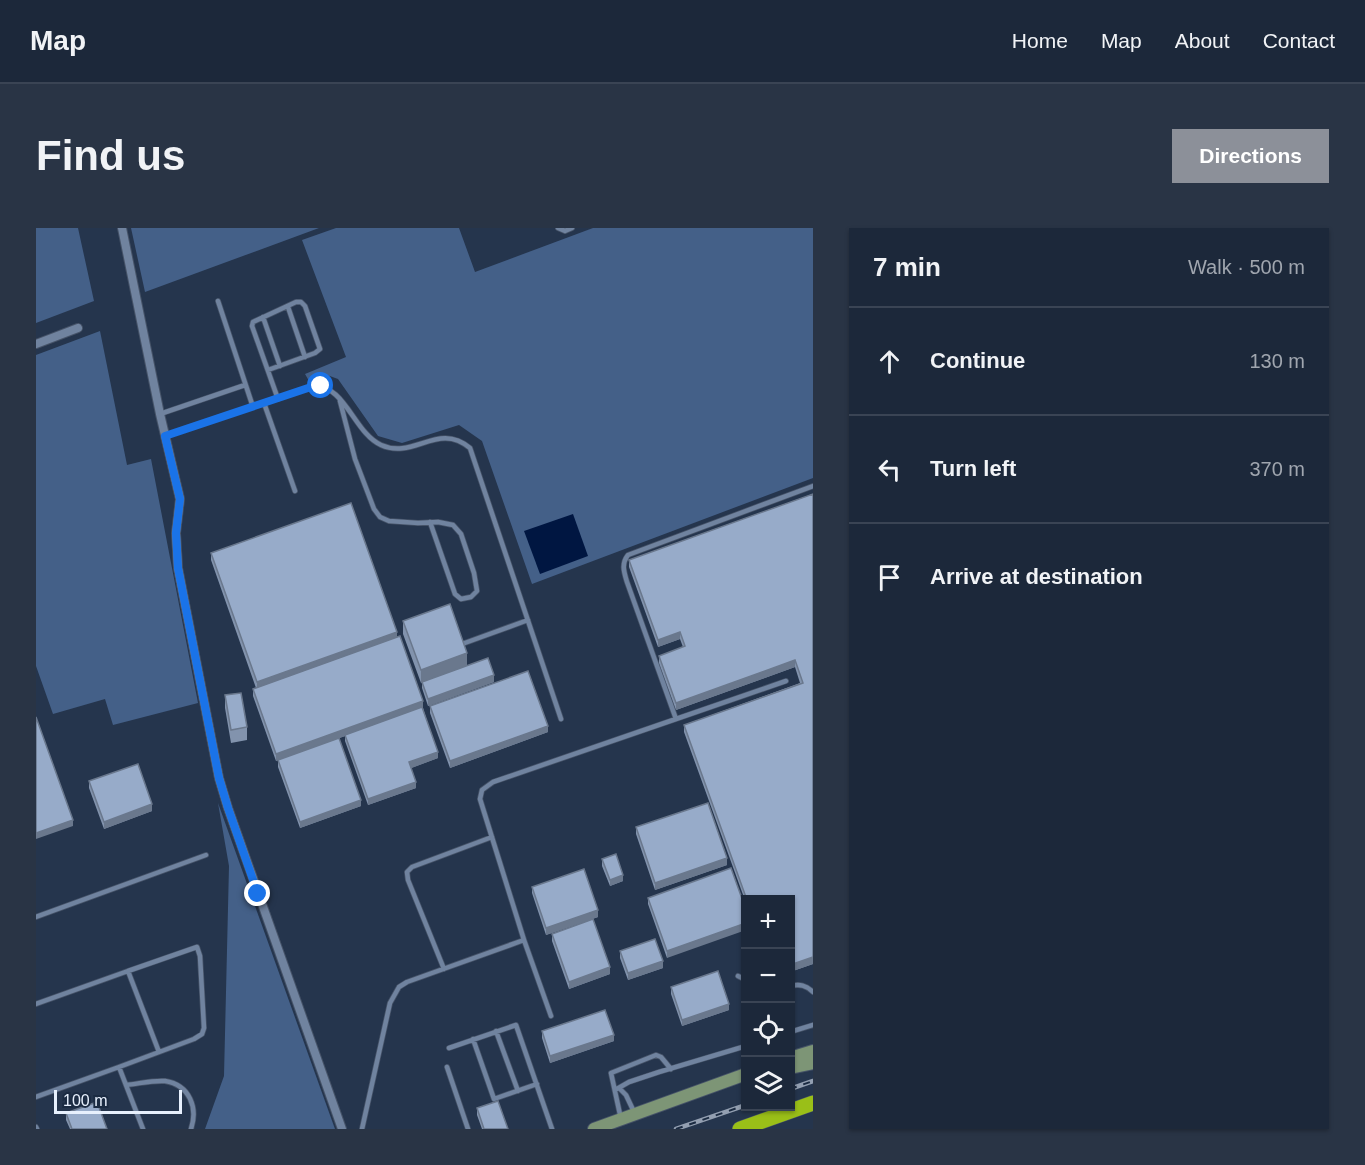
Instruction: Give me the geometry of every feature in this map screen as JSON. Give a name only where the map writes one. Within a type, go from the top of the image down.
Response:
[{"type":"highway","points":[[740,1129],[813,1103]]},
{"type":"main road","points":[[793,1057],[813,1051]]},
{"type":"main road","points":[[795,1067],[813,1063]]},
{"type":"main road","points":[[594,1129],[741,1076]]},
{"type":"street","points":[[122,228],[180,499],[176,533],[178,568],[219,778],[342,1129]]},
{"type":"street","points":[[36,344],[78,328]]},
{"type":"lane","points":[[558,228],[565,231],[572,228]]},
{"type":"lane","points":[[218,301],[253,407]]},
{"type":"lane","points":[[268,370],[319,351],[321,346],[301,302],[296,302],[255,320],[252,326],[278,399]]},
{"type":"lane","points":[[288,307],[305,357]]},
{"type":"lane","points":[[263,317],[280,366]]},
{"type":"lane","points":[[160,414],[246,385]]},
{"type":"lane","points":[[165,436],[314,386],[321,386],[331,389],[368,436],[381,445],[397,449],[446,437],[457,439],[470,448],[561,719]]},
{"type":"lane","points":[[339,399],[354,459],[374,509],[380,517],[389,521],[446,522],[453,525],[461,534],[474,573],[477,591],[471,597],[461,599],[455,594],[430,522]]},
{"type":"lane","points":[[264,403],[295,491]]},
{"type":"lane","points":[[676,719],[627,582],[623,569],[625,558],[813,486]]},
{"type":"lane","points":[[462,644],[528,620]]},
{"type":"lane","points":[[551,1016],[480,794],[487,785],[493,782],[786,681]]},
{"type":"lane","points":[[444,969],[408,880],[407,872],[412,867],[492,837]]},
{"type":"lane","points":[[36,917],[206,855]]},
{"type":"lane","points":[[362,1129],[393,997],[401,985],[525,940]]},
{"type":"lane","points":[[36,1004],[194,947],[198,949],[204,1028],[202,1034],[194,1039],[36,1097]]},
{"type":"lane","points":[[128,971],[159,1052]]},
{"type":"lane","points":[[795,985],[807,986],[813,992]]},
{"type":"lane","points":[[449,1048],[513,1025],[517,1026],[552,1129]]},
{"type":"lane","points":[[795,1030],[813,1025]]},
{"type":"lane","points":[[496,1031],[518,1091]]},
{"type":"lane","points":[[473,1039],[494,1099],[537,1084]]},
{"type":"lane","points":[[616,1087],[741,1048]]},
{"type":"lane","points":[[621,1119],[615,1099],[616,1087],[611,1073],[656,1055],[661,1057],[671,1069]]},
{"type":"lane","points":[[119,1066],[143,1129]]},
{"type":"lane","points":[[447,1067],[468,1129]]},
{"type":"lane","points":[[126,1085],[162,1081],[177,1086],[185,1092],[194,1107],[194,1118],[190,1129]]},
{"type":"lane","points":[[616,1087],[626,1095],[635,1114]]},
{"type":"shaded area","points":[[36,228],[78,228],[94,301],[36,323]]},
{"type":"shaded area","points":[[131,228],[319,228],[145,292]]},
{"type":"shaded area","points":[[336,228],[459,228],[475,272],[593,228],[813,228],[813,478],[532,584],[482,441],[459,425],[402,443],[378,436],[338,379],[327,375],[309,381],[305,374],[346,357],[302,240]]},
{"type":"shaded area","points":[[100,331],[127,465],[151,459],[198,703],[113,725],[105,699],[53,714],[36,666],[36,355]]},
{"type":"shaded area","points":[[573,514],[588,556],[540,574],[524,531]]},
{"type":"shaded area","points":[[218,803],[335,1129],[205,1129],[224,1076],[229,866]]},
{"type":"building","points":[[813,494],[813,957],[795,963],[795,895],[745,895],[684,725],[803,683],[795,660],[676,703],[659,656],[685,646],[680,632],[658,640],[629,560]]},
{"type":"building","points":[[351,503],[397,632],[257,682],[211,553]]},
{"type":"building","points":[[450,604],[467,653],[421,670],[403,621]]},
{"type":"building","points":[[400,636],[423,701],[276,754],[253,689]]},
{"type":"building","points":[[488,658],[494,675],[428,699],[422,682]]},
{"type":"building","points":[[528,671],[548,726],[450,761],[430,706]]},
{"type":"building","points":[[241,693],[247,727],[231,730],[225,695]]},
{"type":"building","points":[[422,707],[438,752],[409,762],[416,782],[368,799],[345,735]]},
{"type":"building","points":[[36,717],[73,820],[36,833]]},
{"type":"building","points":[[339,738],[361,800],[300,822],[278,760]]},
{"type":"building","points":[[138,764],[152,804],[104,822],[89,781]]},
{"type":"building","points":[[708,803],[727,858],[655,883],[636,827]]},
{"type":"building","points":[[616,854],[623,875],[610,880],[602,859]]},
{"type":"building","points":[[731,868],[741,896],[741,925],[667,951],[648,898]]},
{"type":"building","points":[[584,869],[598,910],[546,928],[532,887]]},
{"type":"building","points":[[593,919],[610,967],[569,982],[552,934]]},
{"type":"building","points":[[655,939],[663,961],[628,973],[620,951]]},
{"type":"building","points":[[718,971],[729,1004],[682,1020],[671,987]]},
{"type":"building","points":[[605,1010],[614,1035],[550,1056],[542,1031]]},
{"type":"building","points":[[498,1101],[508,1129],[484,1129],[477,1108]]},
{"type":"building","points":[[97,1102],[107,1129],[72,1129],[66,1113]]},
{"type":"railway","points":[[795,1087],[813,1081]]},
{"type":"railway","points":[[676,1129],[741,1107]]},
{"type":"route","points":[[258,894],[219,778],[178,568],[176,533],[180,499],[165,436],[314,386],[321,386]]}]
